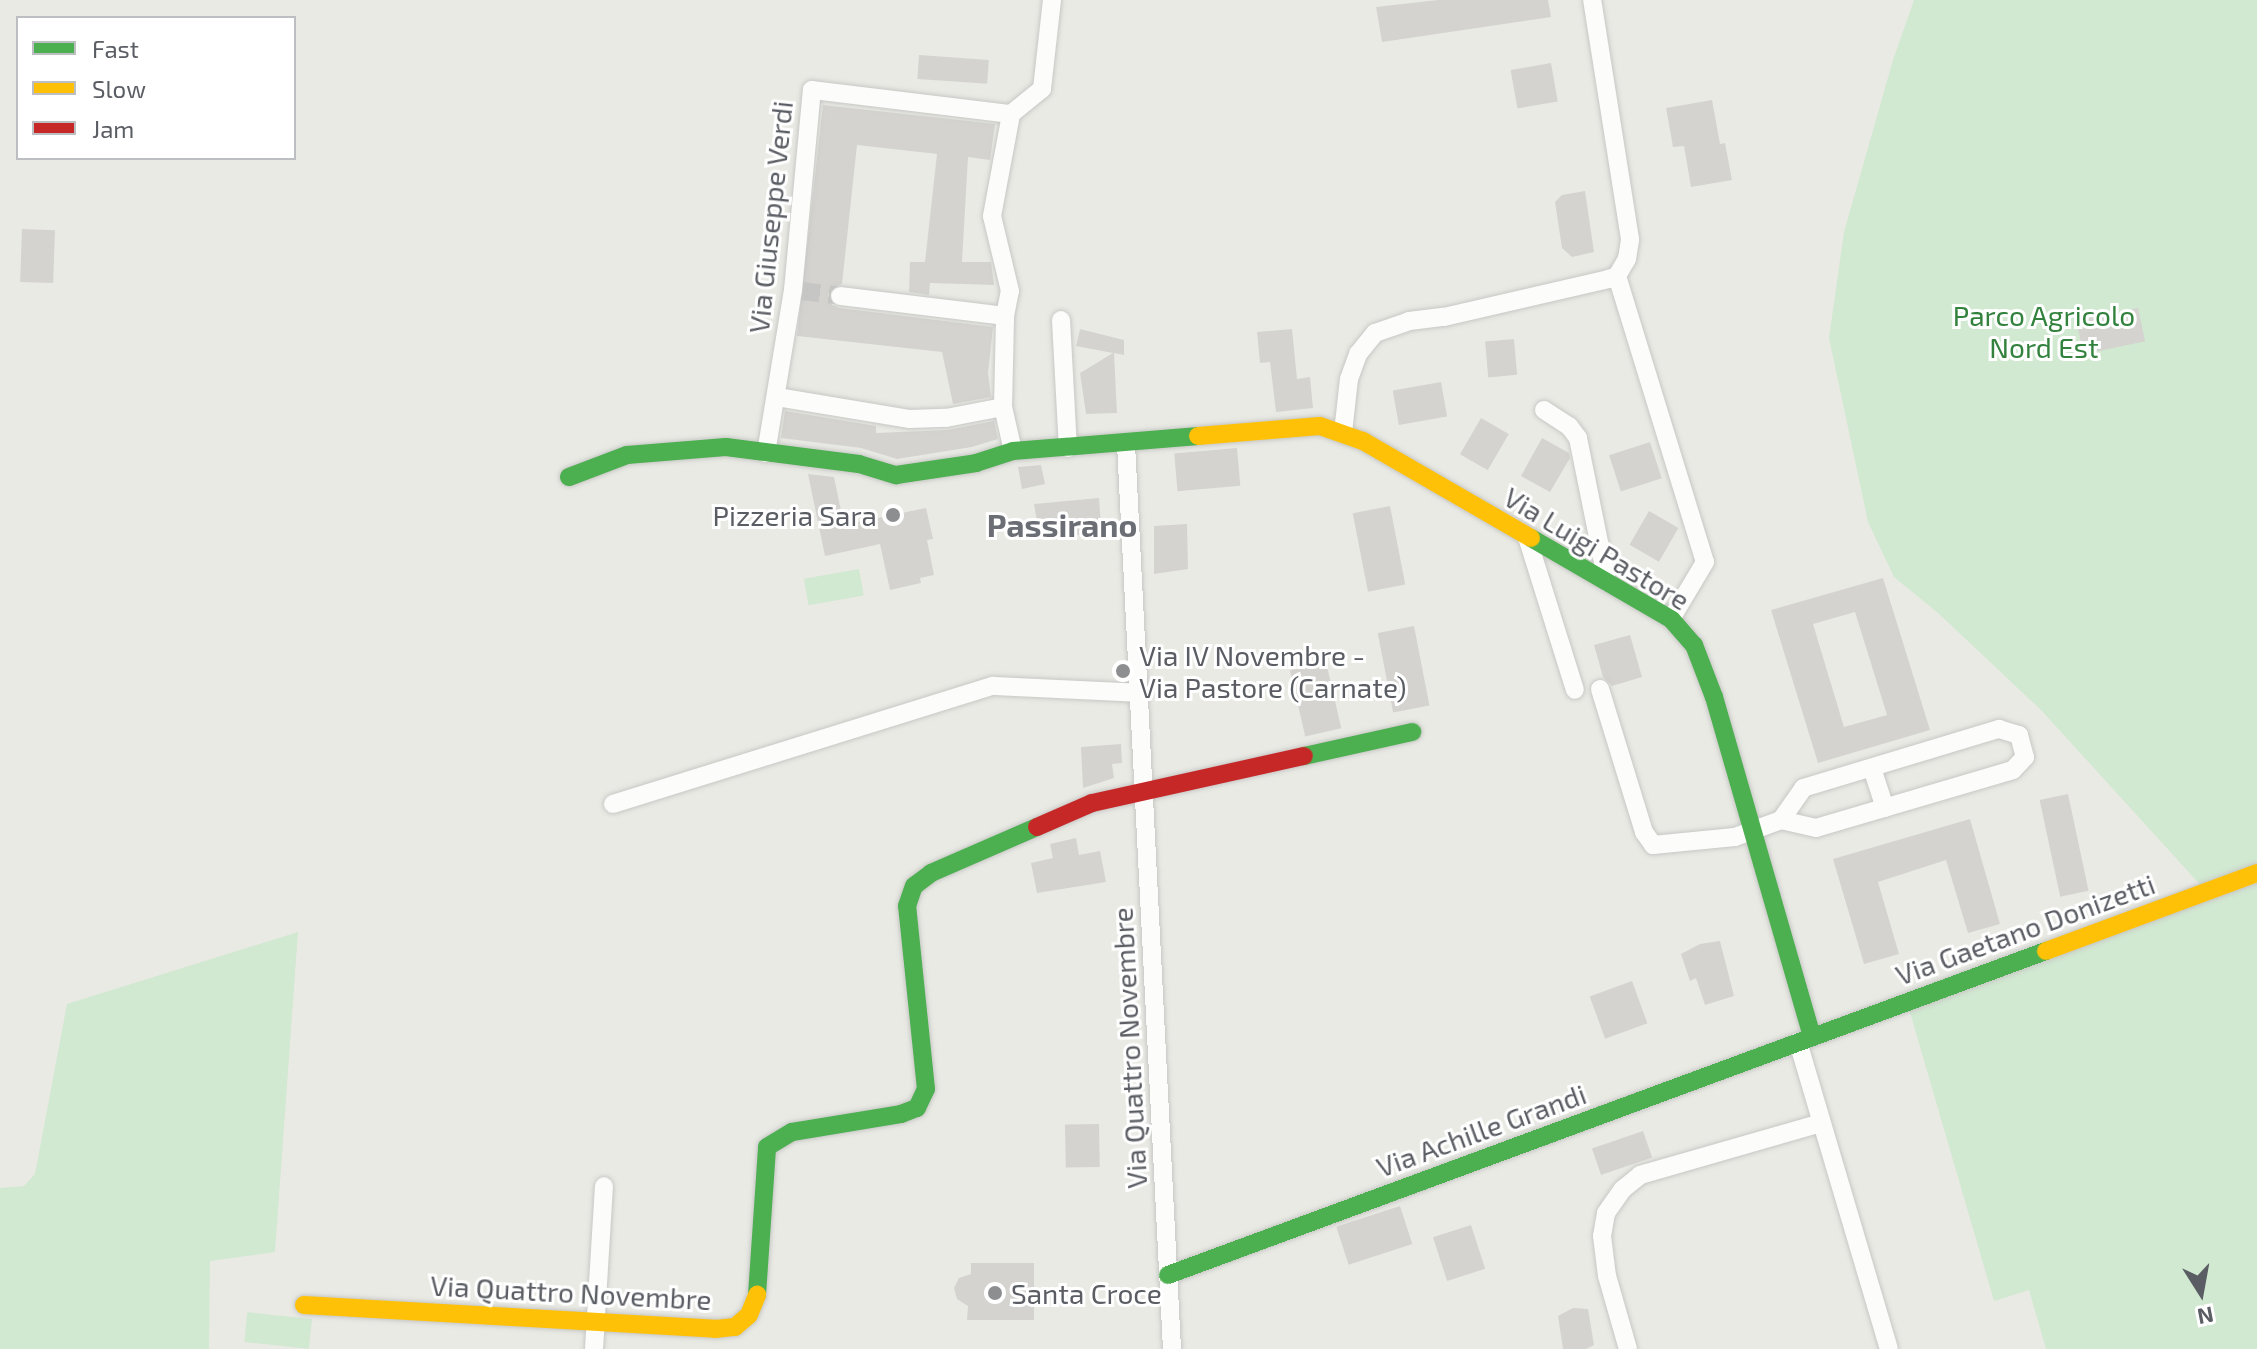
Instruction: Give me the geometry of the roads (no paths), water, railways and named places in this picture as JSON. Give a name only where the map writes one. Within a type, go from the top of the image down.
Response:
[{"type":"street","points":[[1013,451],[1003,407],[1005,316],[1010,291],[992,216],[1011,114],[1042,89],[1052,0]]},
{"type":"street","points":[[1343,433],[1349,379],[1358,354],[1375,333],[1409,321],[1444,317],[1617,276],[1627,259],[1630,239],[1592,0]]},
{"type":"street","name":"Via Giuseppe Verdi","points":[[766,453],[797,291],[812,90],[1011,114]]},
{"type":"street","points":[[1617,276],[1705,562],[1671,619]]},
{"type":"street","points":[[840,296],[1005,316]]},
{"type":"street","points":[[1061,320],[1068,448]]},
{"type":"street","points":[[777,397],[910,419],[946,418],[1003,407]]},
{"type":"street","points":[[1544,410],[1569,426],[1578,438],[1607,582]]},
{"type":"street","name":"Via Luigi Pastore","points":[[1126,444],[1295,426],[1320,426],[1343,433],[1671,619],[1694,645],[1706,670],[1753,831],[1805,1040]]},
{"type":"street","points":[[569,477],[627,455],[726,447],[859,464],[896,475],[976,463],[1013,451],[1126,444]]},
{"type":"street","name":"Via Quattro Novembre","points":[[1126,444],[1172,1349]]},
{"type":"street","points":[[1527,537],[1575,690]]},
{"type":"street","points":[[613,804],[993,686],[1139,693]]},
{"type":"street","points":[[1600,689],[1644,832],[1653,845],[1735,837],[1781,820],[1803,788],[1999,729],[2019,735],[2025,757],[2013,770],[1816,828],[1781,820]]},
{"type":"street","name":"Via Quattro Novembre","points":[[304,1305],[715,1329],[735,1327],[749,1315],[758,1291],[767,1147],[792,1132],[901,1114],[917,1108],[926,1089],[907,906],[914,886],[931,873],[1092,803],[1412,732]]},
{"type":"street","points":[[1872,768],[1885,808]]},
{"type":"street","name":"Via Gaetano Donizetti","points":[[1805,1040],[2257,873]]},
{"type":"street","points":[[1805,1040],[1821,1123],[1889,1349]]},
{"type":"street","name":"Via Achille Grandi","points":[[1168,1275],[1805,1040]]},
{"type":"street","points":[[1628,1349],[1607,1276],[1602,1236],[1606,1213],[1623,1189],[1640,1175],[1821,1123]]},
{"type":"street","points":[[594,1349],[604,1186]]},
{"type":"tunnel","points":[[802,291],[840,296]]},
{"type":"place","name":"Pizzeria Sara","points":[[893,515]]},
{"type":"place","name":"Via IV Novembre - Via Pastore (Carnate)","points":[[1123,671]]},
{"type":"place","name":"Santa Croce","points":[[995,1293]]},
{"type":"district","name":"Passirano","points":[[1062,524]]},
{"type":"park label","name":"Parco Agricolo Nord Est","points":[[2044,331]]}]
